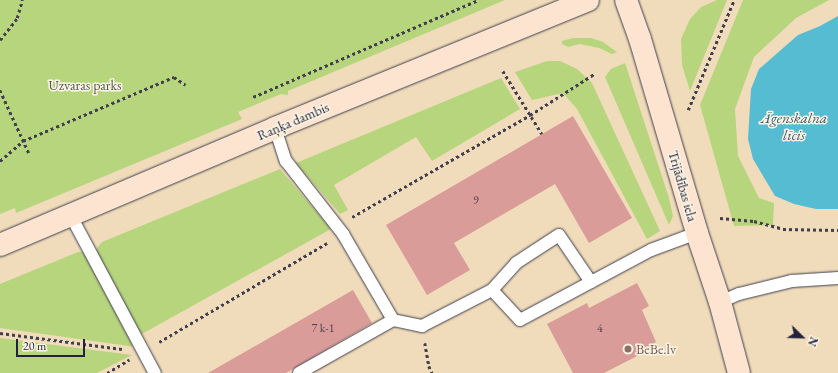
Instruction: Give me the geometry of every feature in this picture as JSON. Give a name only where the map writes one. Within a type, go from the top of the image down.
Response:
[{"type":"main road","name":"Raņķa dambis","points":[[0,245],[275,128],[588,0]]},
{"type":"main road","name":"Trijādības iela","points":[[626,0],[642,45],[696,233],[720,302],[739,373]]},
{"type":"lane","points":[[275,128],[286,161],[339,230],[393,320]]},
{"type":"lane","points":[[71,216],[155,373]]},
{"type":"lane","points":[[492,290],[520,320],[651,250],[696,233]]},
{"type":"lane","points":[[299,373],[393,320],[422,326],[492,290],[516,263],[559,235],[591,282]]},
{"type":"lane","points":[[720,302],[739,294],[792,281],[838,278]]},
{"type":"path","points":[[0,40],[17,18],[22,0]]},
{"type":"path","points":[[253,97],[478,0]]},
{"type":"path","points":[[688,110],[734,0]]},
{"type":"path","points":[[503,71],[542,134]]},
{"type":"path","points":[[107,373],[339,230],[530,115],[594,74]]},
{"type":"path","points":[[0,161],[23,141],[174,77],[186,85]]},
{"type":"path","points":[[0,90],[29,153]]},
{"type":"path","points":[[720,218],[754,221],[783,229],[838,230]]},
{"type":"path","points":[[422,326],[429,366],[432,373]]},
{"type":"path","points":[[0,333],[143,351]]},
{"type":"green space","name":"Uzvaras parks","points":[[0,0],[505,0],[288,91],[288,95],[281,94],[238,112],[242,119],[16,213],[15,208],[0,214]]},
{"type":"green space","points":[[717,0],[727,0],[690,91],[682,65],[681,39],[690,19],[701,7]]},
{"type":"green space","points":[[743,0],[829,0],[796,18],[754,57],[735,109],[738,156],[759,198],[774,203],[773,225],[734,226],[700,105]]},
{"type":"green space","points":[[573,38],[591,38],[603,42],[617,52],[612,54],[599,48],[580,44],[568,47],[562,44],[562,41]]},
{"type":"green space","points":[[547,61],[560,61],[577,69],[592,83],[660,231],[647,239],[577,109],[563,93],[532,100],[515,72]]},
{"type":"green space","points":[[625,63],[669,198],[673,216],[669,225],[605,77],[611,69]]},
{"type":"green space","points":[[501,78],[520,109],[432,161],[416,137],[334,185],[348,210],[340,214],[296,163]]},
{"type":"green space","points":[[280,169],[331,229],[140,335],[96,255],[97,248],[102,242]]},
{"type":"green space","points":[[78,252],[82,252],[86,255],[136,347],[0,328],[0,284]]},
{"type":"green space","points":[[0,338],[132,355],[97,373],[0,373]]},
{"type":"water","name":"Āgenskalna līcis","points":[[838,16],[838,209],[816,209],[794,204],[775,196],[753,159],[748,139],[751,89],[759,69],[798,35],[820,26]]},
{"type":"building","points":[[573,116],[632,218],[589,243],[555,184],[454,243],[470,270],[427,295],[386,225]]},
{"type":"building","points":[[637,283],[649,306],[642,310],[656,342],[646,349],[647,351],[604,373],[573,373],[547,324],[587,303],[589,308]]},
{"type":"building","points":[[353,290],[372,323],[286,373],[208,373]]},
{"type":"place","name":"BeBe.lv","points":[[628,349]]}]
